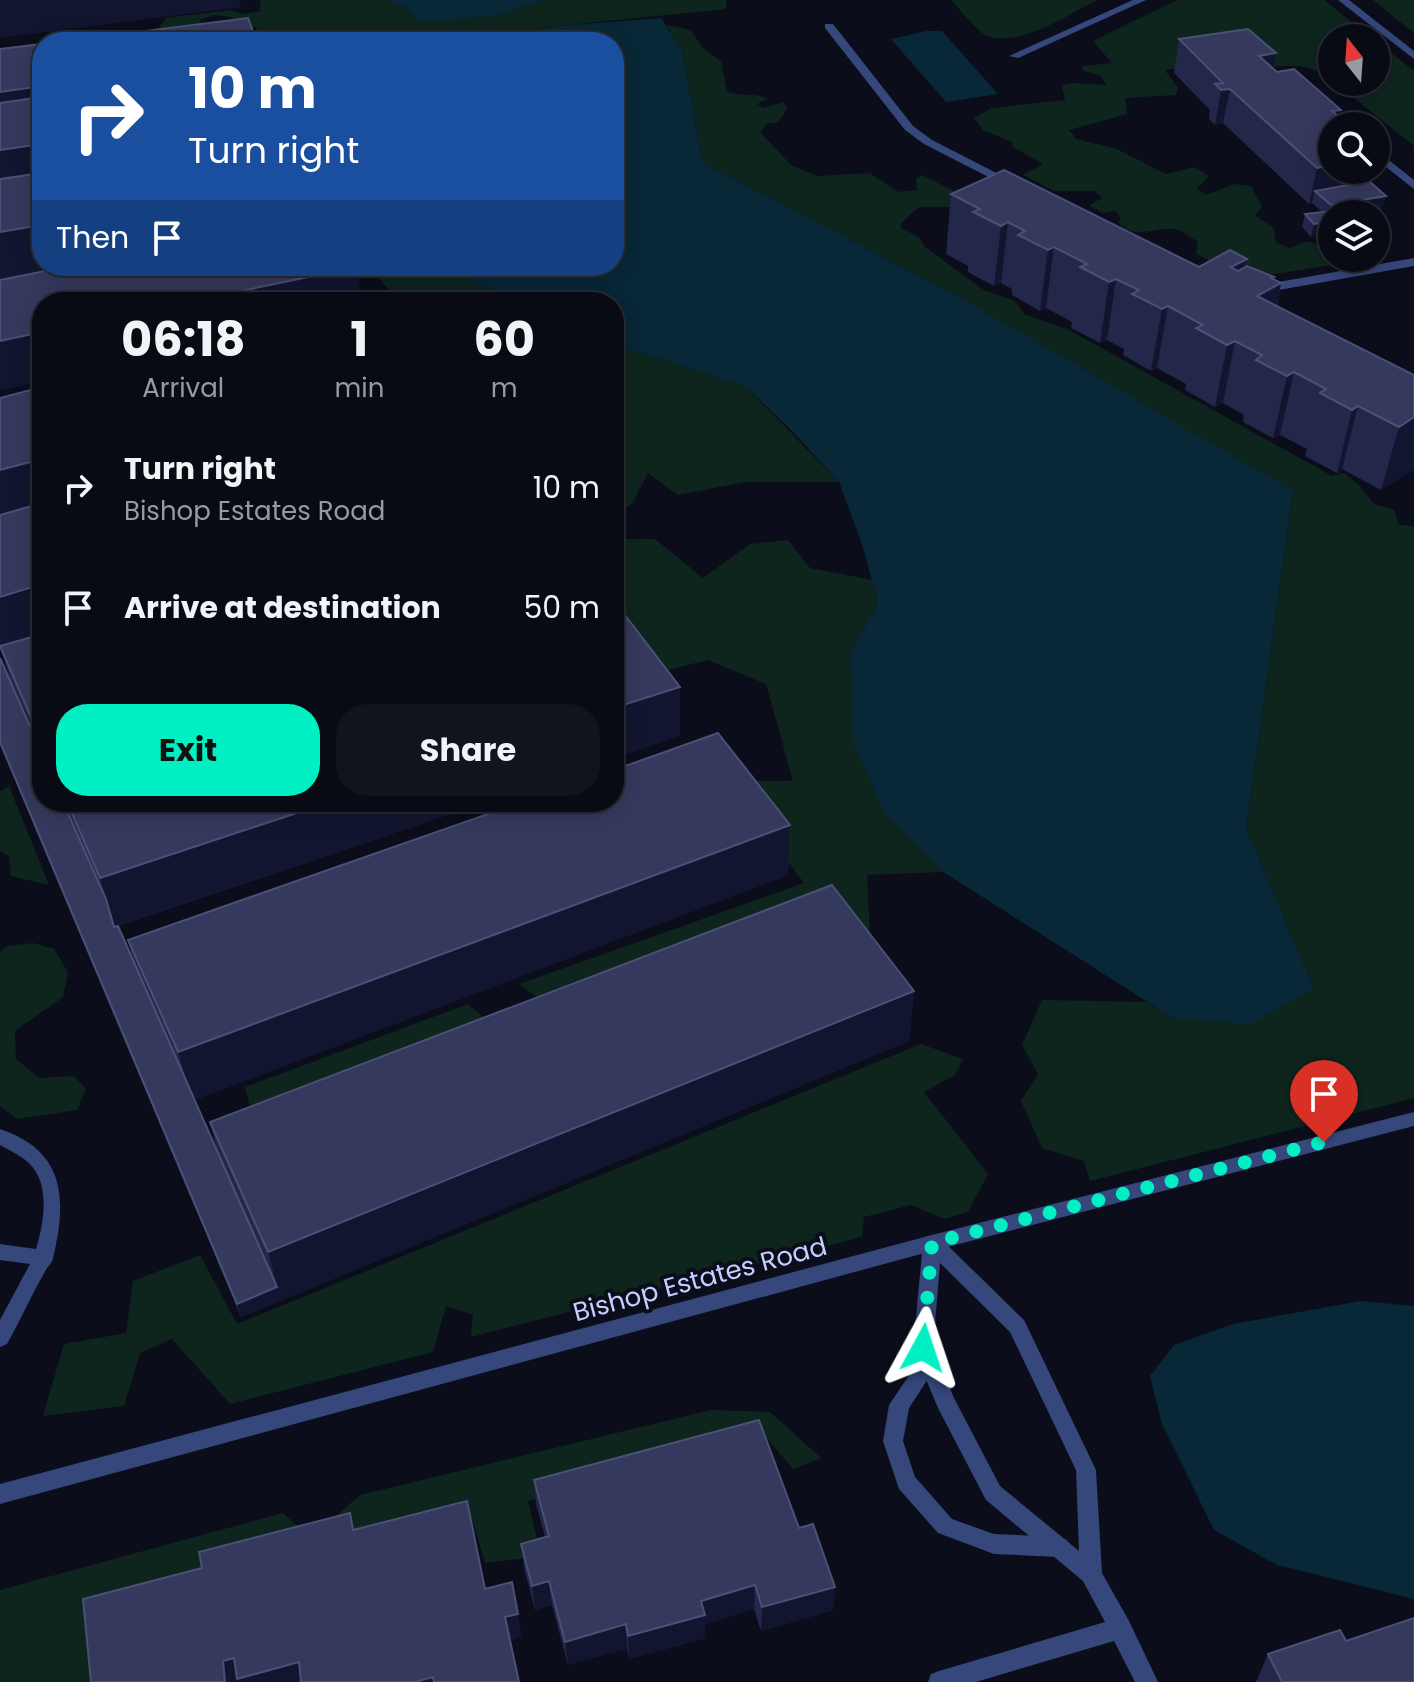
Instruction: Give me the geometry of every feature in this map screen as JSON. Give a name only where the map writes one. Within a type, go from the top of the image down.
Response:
[{"type":"street","points":[[1014,56],[1141,0]]},
{"type":"street","points":[[1343,0],[1414,56]]},
{"type":"street","points":[[829,26],[909,128],[928,142],[1024,191]]},
{"type":"street","points":[[1390,165],[1414,186]]},
{"type":"street","points":[[1244,293],[1412,264]]},
{"type":"street","name":"Bishop Estates Road","points":[[0,1494],[932,1243],[1414,1119]]},
{"type":"street","points":[[0,1136],[28,1152],[47,1173],[53,1216],[44,1258],[0,1338]]},
{"type":"street","points":[[932,1243],[923,1348],[945,1402],[993,1493],[1091,1574],[1147,1682]]},
{"type":"street","points":[[932,1243],[1017,1326],[1086,1470],[1091,1574]]},
{"type":"street","points":[[0,1252],[44,1258]]},
{"type":"street","points":[[929,1362],[899,1405],[893,1441],[906,1482],[945,1526],[994,1544],[1059,1547]]},
{"type":"street","points":[[939,1682],[1121,1628]]},
{"type":"green space","points":[[260,0],[385,0],[405,7],[501,15],[544,0],[726,0],[726,9],[524,32],[258,32],[256,27],[240,29],[231,17],[214,15],[200,20],[202,26],[175,32],[156,32],[166,18],[230,10],[243,14],[261,11]]},
{"type":"green space","points":[[951,0],[1097,0],[1043,28],[1012,38],[998,38],[981,32]]},
{"type":"green space","points":[[1177,0],[1324,0],[1354,24],[1318,24],[1318,72],[1287,66],[1257,70],[1242,61],[1165,70],[1178,88],[1176,95],[1125,98],[1127,114],[1069,130],[1076,139],[1117,149],[1166,174],[1195,167],[1209,176],[1197,189],[1206,195],[1234,184],[1251,186],[1262,206],[1255,216],[1274,228],[1276,243],[1290,248],[1306,241],[1318,244],[1318,267],[1236,280],[1213,262],[1196,254],[1198,242],[1180,231],[1131,231],[1118,222],[1121,219],[1116,211],[1103,213],[1089,206],[1102,198],[1095,191],[1054,191],[1023,175],[1043,164],[1013,147],[1012,142],[983,130],[974,118],[992,108],[1065,100],[1062,85],[1106,85],[1101,76],[1081,70],[1084,66],[1112,63],[1093,41]]},
{"type":"green space","points":[[1373,0],[1414,0],[1414,33]]},
{"type":"green space","points":[[666,25],[691,30],[703,49],[721,61],[727,92],[768,99],[757,104],[764,108],[783,102],[788,108],[778,122],[766,124],[761,133],[791,165],[817,176],[869,173],[899,192],[917,190],[916,179],[922,175],[969,199],[962,207],[919,207],[901,223],[901,228],[919,237],[925,247],[984,290],[1015,301],[1024,314],[1069,330],[1332,476],[1344,473],[1358,484],[1374,504],[1394,510],[1399,525],[1414,526],[1414,1098],[1090,1181],[1084,1161],[1042,1148],[1021,1101],[1038,1074],[1022,1045],[1042,1000],[1147,1002],[1173,1018],[1314,989],[1246,828],[1293,492],[963,299],[702,162],[682,50]]},
{"type":"green space","points":[[1390,52],[1414,71],[1414,146],[1390,127],[1390,112],[1372,112],[1352,96],[1390,96]]},
{"type":"green space","points":[[376,276],[465,276],[496,292],[391,292]]},
{"type":"green space","points":[[624,348],[745,386],[839,482],[745,482],[678,495],[648,473],[632,504],[624,508]]},
{"type":"green space","points":[[624,539],[655,539],[703,578],[750,544],[788,540],[810,568],[872,580],[878,602],[850,655],[886,815],[943,872],[867,875],[871,958],[578,1027],[519,984],[804,883],[728,781],[793,781],[766,684],[708,660],[647,675],[624,659]]},
{"type":"green space","points":[[9,786],[49,885],[11,876],[9,856],[0,851],[0,791]]},
{"type":"green space","points":[[33,943],[54,949],[68,972],[63,997],[15,1031],[16,1059],[39,1078],[74,1076],[86,1089],[77,1110],[17,1119],[0,1106],[0,952],[7,946]]},
{"type":"green space","points":[[468,1004],[520,1050],[254,1124],[245,1087]]},
{"type":"green space","points":[[921,1044],[963,1059],[955,1075],[924,1092],[988,1174],[968,1212],[944,1219],[911,1205],[864,1217],[862,1237],[471,1337],[473,1315],[446,1306],[433,1352],[230,1404],[172,1339],[140,1353],[124,1406],[43,1416],[64,1344],[126,1333],[133,1281],[200,1255],[237,1324]]},
{"type":"green space","points":[[711,1410],[770,1412],[821,1458],[793,1469],[767,1439],[528,1501],[541,1556],[485,1563],[473,1521],[399,1535],[85,1617],[90,1682],[0,1682],[0,1590],[283,1513],[296,1525],[329,1522],[360,1495]]},
{"type":"water","points":[[385,0],[544,0],[501,15],[421,22],[405,7]]},
{"type":"water","points":[[661,18],[682,50],[702,162],[963,299],[1293,491],[1246,828],[1314,989],[1250,1024],[1173,1018],[943,872],[886,815],[853,743],[850,655],[878,602],[862,544],[839,482],[745,386],[624,348],[624,292],[496,292],[465,276],[624,276],[624,32],[524,32],[558,26]]},
{"type":"water","points":[[926,31],[942,31],[998,94],[946,102],[891,39]]},
{"type":"water","points":[[1361,1301],[1414,1306],[1414,1599],[1277,1565],[1214,1530],[1162,1424],[1150,1376],[1174,1345],[1233,1324]]},
{"type":"building","points":[[248,18],[253,32],[137,32]]},
{"type":"building","points":[[1248,29],[1276,53],[1259,56],[1277,72],[1294,69],[1318,90],[1318,96],[1325,96],[1341,110],[1318,112],[1318,168],[1230,89],[1221,90],[1215,84],[1223,83],[1179,39]]},
{"type":"building","points":[[32,45],[32,87],[0,92],[0,49]]},
{"type":"building","points":[[32,98],[32,145],[0,150],[0,103]]},
{"type":"building","points":[[1004,170],[1199,267],[1230,250],[1247,259],[1231,267],[1238,271],[1247,266],[1281,283],[1257,296],[1414,375],[1414,417],[1399,427],[1358,406],[1352,410],[1320,393],[1326,389],[1294,372],[1287,376],[1256,360],[1262,355],[1235,341],[1227,345],[1196,328],[1203,325],[1168,306],[1162,309],[1132,294],[1139,290],[1116,279],[1109,282],[1080,267],[1087,264],[1054,247],[1048,250],[1018,235],[1025,231],[1008,222],[1001,226],[973,212],[980,209],[951,194]]},
{"type":"building","points":[[32,174],[32,227],[0,232],[0,179]]},
{"type":"building","points":[[1372,184],[1386,196],[1325,200],[1315,191]]},
{"type":"building","points":[[1318,212],[1318,224],[1314,224],[1305,214]]},
{"type":"building","points":[[32,274],[314,276],[236,292],[32,292],[32,334],[0,341],[0,280]]},
{"type":"building","points":[[32,390],[32,462],[0,470],[0,398]]},
{"type":"building","points":[[32,506],[32,587],[0,597],[0,515]]},
{"type":"building","points":[[624,614],[680,687],[624,705]]},
{"type":"building","points":[[32,637],[32,720],[0,646]]},
{"type":"building","points":[[0,658],[32,731],[32,812],[67,812],[106,899],[114,927],[118,926],[277,1287],[237,1304],[0,742]]},
{"type":"building","points":[[718,733],[790,825],[178,1052],[128,940],[493,812],[624,812],[624,766]]},
{"type":"building","points":[[71,812],[300,812],[100,878]]},
{"type":"building","points":[[832,885],[914,991],[268,1252],[210,1122]]},
{"type":"building","points":[[759,1420],[799,1528],[813,1524],[835,1587],[762,1607],[755,1585],[701,1601],[705,1615],[628,1636],[626,1624],[565,1642],[549,1581],[532,1586],[521,1544],[549,1536],[534,1480]]},
{"type":"building","points":[[467,1501],[485,1589],[512,1582],[518,1614],[505,1617],[519,1682],[434,1682],[433,1677],[415,1682],[301,1682],[299,1662],[237,1679],[234,1658],[223,1661],[225,1682],[91,1682],[83,1599],[202,1568],[199,1552],[350,1513],[353,1530]]},
{"type":"building","points":[[1414,1618],[1414,1682],[1282,1682],[1268,1654],[1340,1630],[1346,1641]]},
{"type":"route","points":[[923,1348],[932,1243],[1324,1142]]}]
